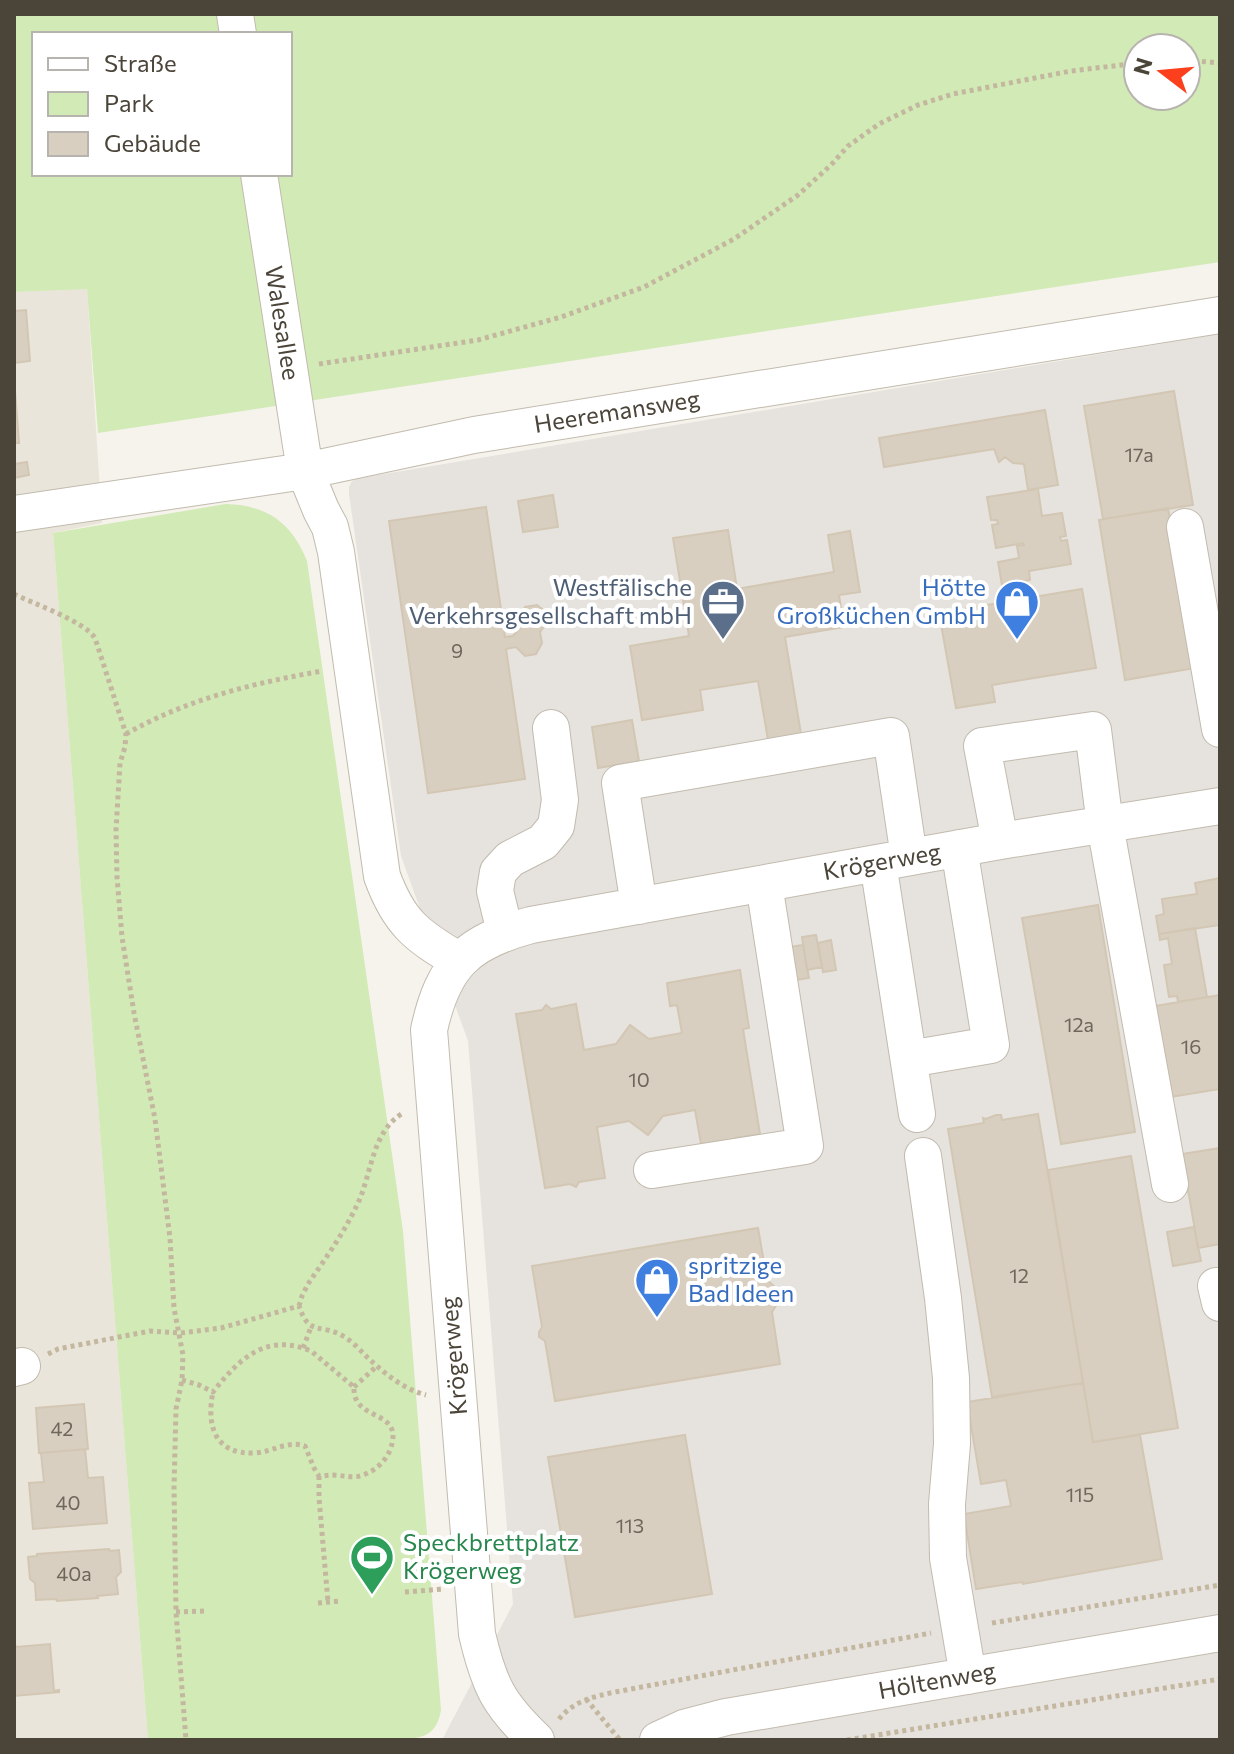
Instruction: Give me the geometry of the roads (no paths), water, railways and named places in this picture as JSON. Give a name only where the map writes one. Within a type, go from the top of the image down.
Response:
[{"type":"street","name":"Walesallee","points":[[259,176],[305,471]]},
{"type":"street","name":"Heeremansweg","points":[[14,514],[305,471],[474,435],[1220,315]]},
{"type":"street","points":[[305,471],[330,527],[336,552],[382,876],[400,914],[413,930],[458,960]]},
{"type":"street","points":[[1185,527],[1220,729]]},
{"type":"street","points":[[505,932],[495,891],[498,872],[510,859],[543,842],[556,826],[560,800],[551,728]]},
{"type":"street","points":[[1000,841],[982,746],[1093,730],[1105,825],[1170,1184]]},
{"type":"street","points":[[639,906],[620,783],[891,736],[894,860],[909,1059],[917,1114]]},
{"type":"street","name":"Krögerweg","points":[[547,1730],[511,1715],[493,1689],[477,1634],[429,1030],[435,1004],[458,960],[505,932],[531,925],[959,848],[1220,806]]},
{"type":"street","points":[[909,1059],[991,1045],[959,848]]},
{"type":"street","points":[[652,1170],[805,1146],[764,884]]},
{"type":"street","points":[[923,1156],[951,1378],[948,1558],[968,1676]]},
{"type":"street","name":"Höltenweg","points":[[658,1740],[684,1728],[726,1717],[1220,1633]]},
{"type":"place","name":"Westfälische Verkehrsgesellschaft mbH","points":[[723,641]]},
{"type":"place","name":"Hötte Großküchen GmbH","points":[[1017,641]]},
{"type":"place","name":"spritzige Bad Ideen","points":[[657,1319]]},
{"type":"place","name":"Speckbrettplatz Krögerweg","points":[[372,1596]]}]
